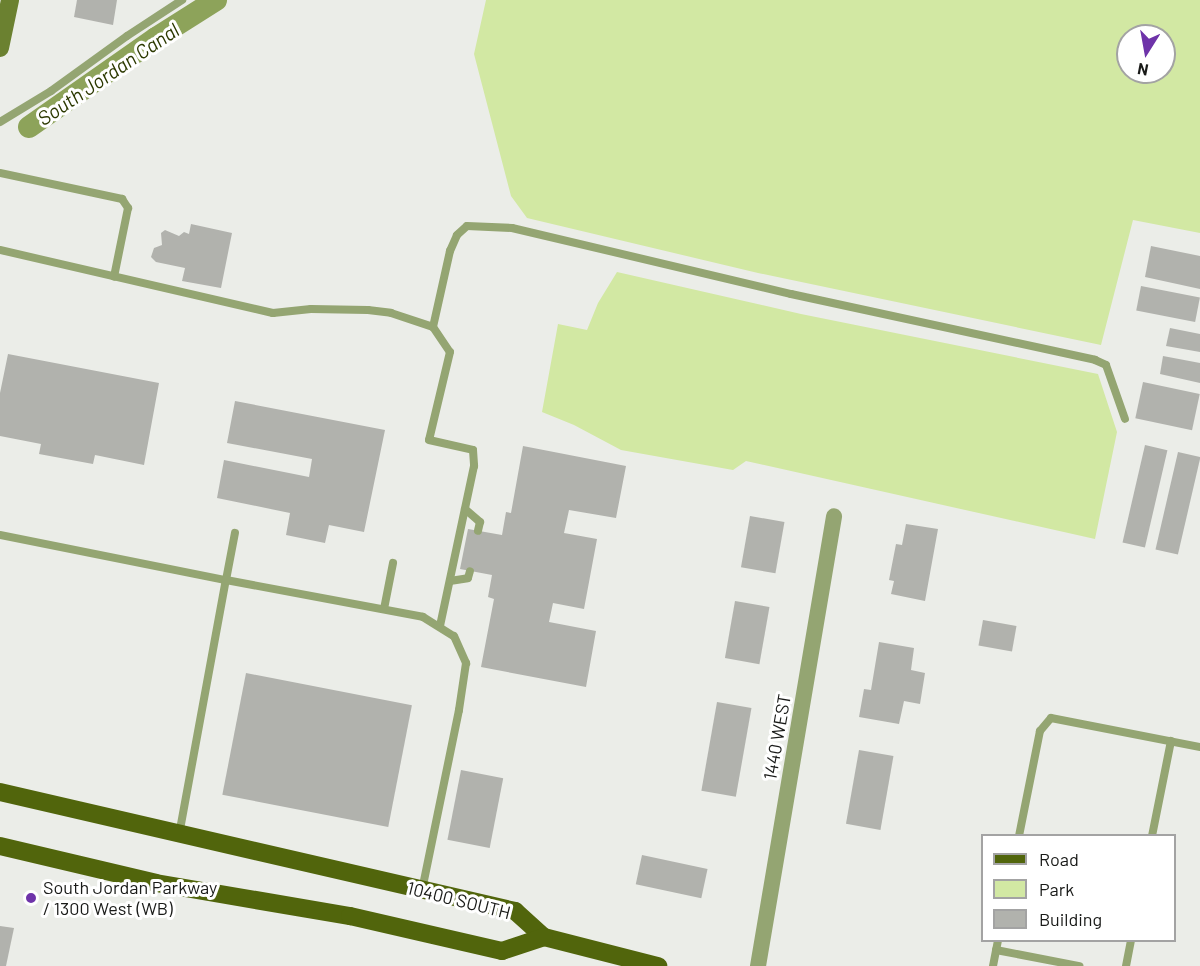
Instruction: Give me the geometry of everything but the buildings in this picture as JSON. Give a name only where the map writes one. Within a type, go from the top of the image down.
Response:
[{"type":"main road","name":"10400 SOUTH","points":[[0,792],[515,911],[544,938],[502,951],[350,916],[156,883],[0,846]]},
{"type":"main road","points":[[544,938],[658,966]]},
{"type":"street","points":[[0,48],[10,0]]},
{"type":"street","name":"1440 WEST","points":[[758,966],[834,516]]},
{"type":"lane","points":[[0,122],[51,92],[127,36],[182,0]]},
{"type":"lane","points":[[0,173],[122,199],[128,208],[114,277]]},
{"type":"lane","points":[[433,327],[450,251],[458,234],[467,226],[512,228],[792,294],[1095,360],[1106,365],[1125,419]]},
{"type":"lane","points":[[0,250],[273,313],[311,309],[368,310],[391,313],[433,327],[450,352],[429,440],[473,450],[474,466],[440,626]]},
{"type":"lane","points":[[465,509],[480,522],[478,531]]},
{"type":"lane","points":[[179,835],[235,533]]},
{"type":"lane","points":[[0,535],[423,617],[454,636],[466,663],[459,710],[422,891]]},
{"type":"lane","points":[[384,609],[393,563]]},
{"type":"lane","points":[[450,582],[468,578],[470,571]]},
{"type":"lane","points":[[1019,834],[1040,731],[1052,718],[1200,747]]},
{"type":"lane","points":[[1152,834],[1171,741]]},
{"type":"lane","points":[[1126,966],[1131,942]]},
{"type":"lane","points":[[993,966],[997,945],[1079,966]]},
{"type":"green space","points":[[486,0],[1200,0],[1200,233],[1133,220],[1101,345],[758,273],[527,218],[511,196],[474,54]]},
{"type":"green space","points":[[617,272],[801,314],[1098,374],[1117,432],[1095,539],[746,461],[733,470],[621,450],[574,425],[542,412],[558,324],[587,330],[598,303]]},
{"type":"waterway","name":"South Jordan Canal","points":[[29,127],[156,38],[216,0]]},
{"type":"place","name":"South Jordan Parkway / 1300 West (WB)","points":[[31,898]]}]
